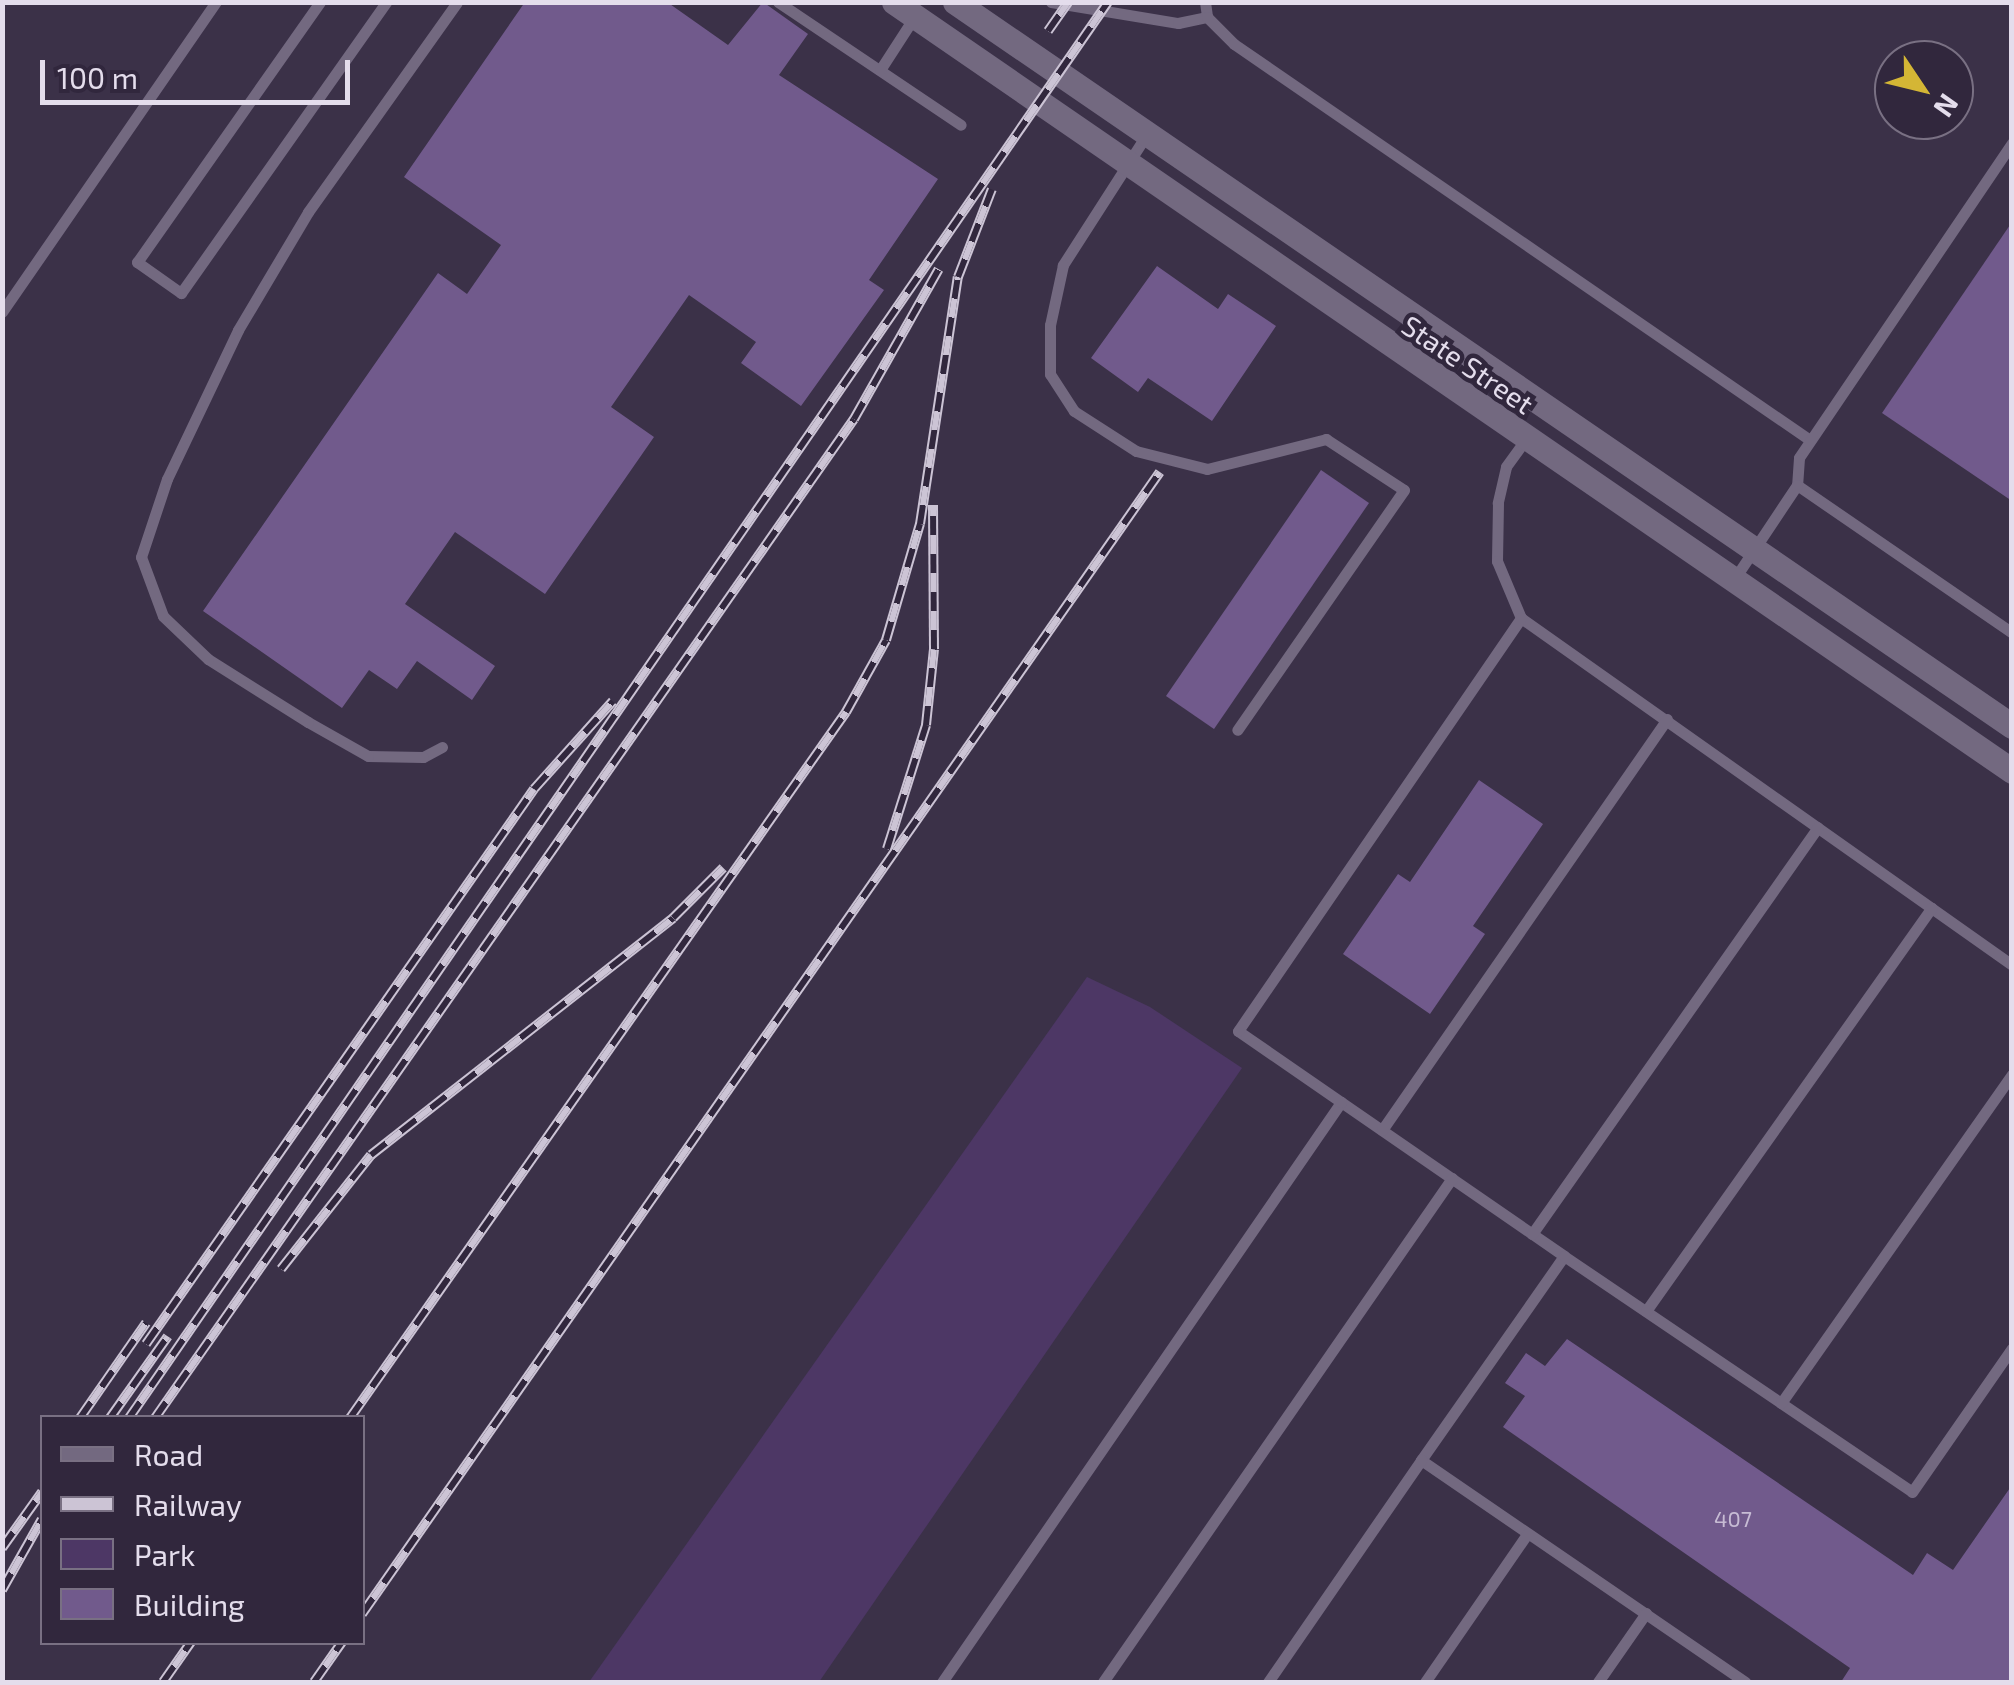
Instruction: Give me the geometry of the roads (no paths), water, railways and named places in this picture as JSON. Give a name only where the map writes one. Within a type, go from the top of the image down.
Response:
[{"type":"street","name":"State Street","points":[[955,2],[2012,726]]},
{"type":"street","name":"State Street","points":[[905,10],[1129,160],[1526,440],[2012,771]]},
{"type":"lane","points":[[2,312],[216,2]]},
{"type":"lane","points":[[320,2],[137,262],[181,293],[386,2]]},
{"type":"lane","points":[[442,746],[423,756],[368,756],[308,722],[208,658],[163,616],[141,557],[167,478],[238,330],[308,212],[457,2]]},
{"type":"lane","points":[[778,2],[961,125]]},
{"type":"lane","points":[[1051,2],[1178,23],[1207,17]]},
{"type":"lane","points":[[1205,2],[1207,17],[1234,44],[1810,440]]},
{"type":"lane","points":[[880,70],[905,10]]},
{"type":"lane","points":[[1147,134],[1094,209],[1060,280],[1050,374],[1074,410],[1136,451],[1207,469],[1326,439],[1404,490],[1237,730]]},
{"type":"lane","points":[[1734,581],[1797,485],[1799,458],[1810,440],[2012,143]]},
{"type":"lane","points":[[1526,440],[1502,480],[1497,561],[1521,618],[2012,966]]},
{"type":"lane","points":[[1797,485],[2012,633]]},
{"type":"lane","points":[[1521,618],[1238,1031],[1912,1492],[2012,1348]]},
{"type":"lane","points":[[1382,1130],[1666,719]]},
{"type":"lane","points":[[1532,1234],[1818,827]]},
{"type":"lane","points":[[1646,1311],[1931,908]]},
{"type":"lane","points":[[1781,1403],[2012,1074]]},
{"type":"lane","points":[[942,1682],[1342,1102]]},
{"type":"lane","points":[[1103,1682],[1452,1178]]},
{"type":"lane","points":[[1268,1682],[1564,1256]]},
{"type":"lane","points":[[1421,1460],[1745,1682]]},
{"type":"lane","points":[[1424,1682],[1528,1534]]},
{"type":"lane","points":[[1598,1682],[1646,1613]]},
{"type":"railway","points":[[1048,31],[1068,2]]},
{"type":"railway","points":[[131,1415],[1108,2]]},
{"type":"railway","points":[[352,1415],[846,712],[886,640],[920,524],[958,277],[992,189]]},
{"type":"railway","points":[[157,1415],[854,419],[939,269]]},
{"type":"railway","points":[[365,1610],[1160,472]]},
{"type":"railway","points":[[887,849],[926,725],[934,649],[933,505]]},
{"type":"railway","points":[[146,1344],[534,789],[613,701]]},
{"type":"railway","points":[[281,1269],[371,1155],[673,918],[723,868]]},
{"type":"railway","points":[[82,1415],[146,1323]]},
{"type":"railway","points":[[112,1415],[168,1336]]},
{"type":"railway","points":[[2,1548],[40,1495]]},
{"type":"railway","points":[[2,1590],[40,1523]]},
{"type":"railway","points":[[163,1682],[189,1645]]},
{"type":"railway","points":[[314,1682],[340,1645]]}]
